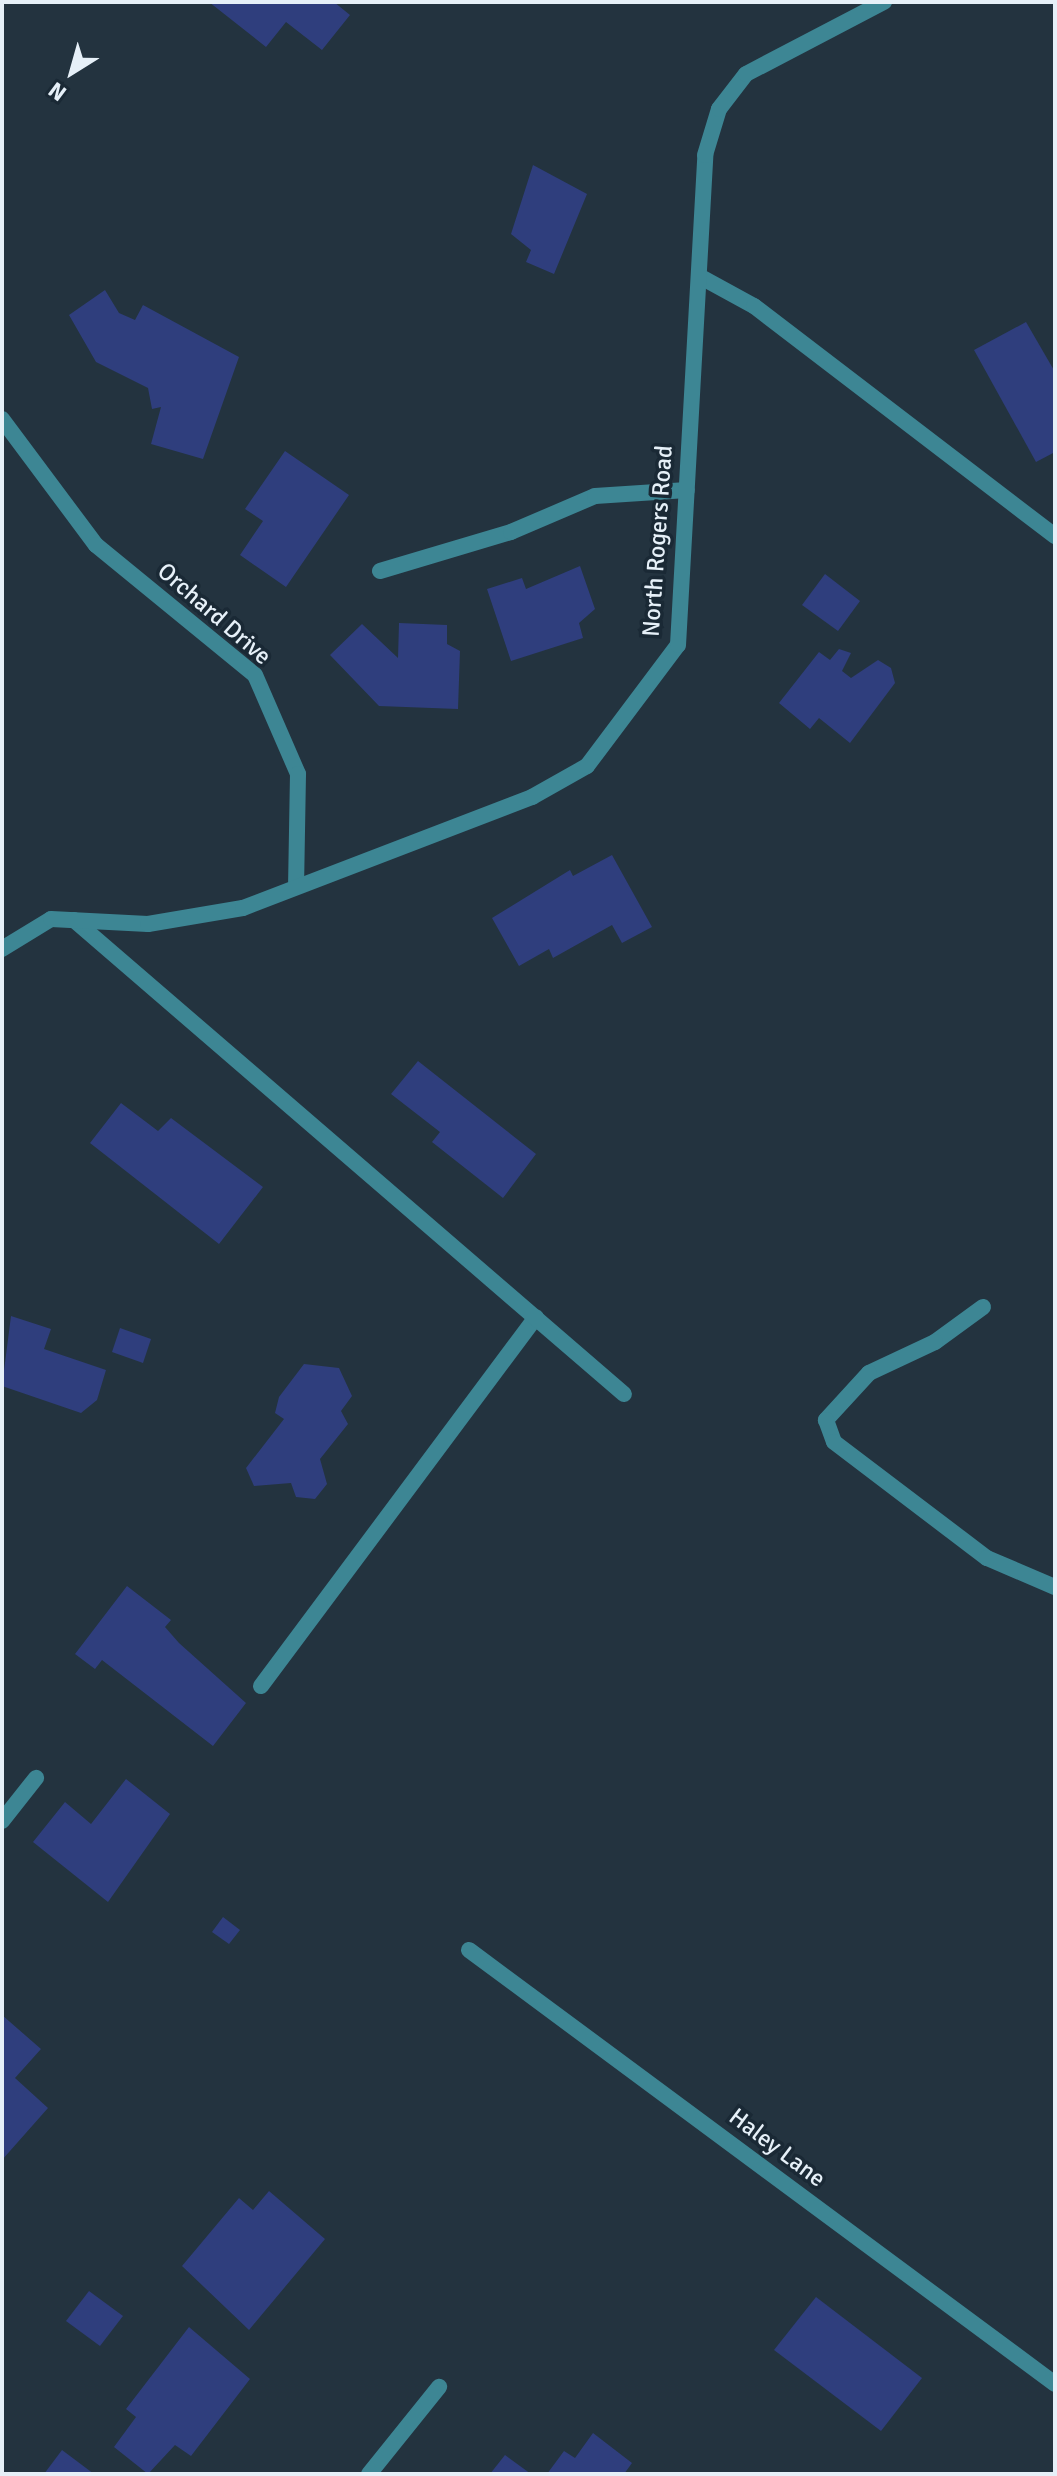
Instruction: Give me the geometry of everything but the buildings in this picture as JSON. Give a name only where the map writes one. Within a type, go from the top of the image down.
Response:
[{"type":"street","name":"North Rogers Road","points":[[2,949],[51,919],[148,924],[243,908],[532,797],[587,766],[678,645],[705,155],[719,109],[746,74],[884,2]]},
{"type":"street","points":[[699,276],[754,306],[1055,536]]},
{"type":"street","name":"Orchard Drive","points":[[2,419],[96,545],[255,675],[298,774],[296,886]]},
{"type":"street","points":[[380,571],[511,532],[595,496],[687,490]]},
{"type":"street","points":[[74,920],[624,1394]]},
{"type":"street","points":[[983,1307],[935,1342],[869,1373],[826,1420],[834,1442],[987,1558],[1055,1587]]},
{"type":"street","points":[[261,1686],[536,1317]]},
{"type":"street","points":[[2,1821],[36,1778]]},
{"type":"street","name":"Haley Lane","points":[[469,1950],[1055,2384]]},
{"type":"street","points":[[369,2474],[439,2387]]}]
